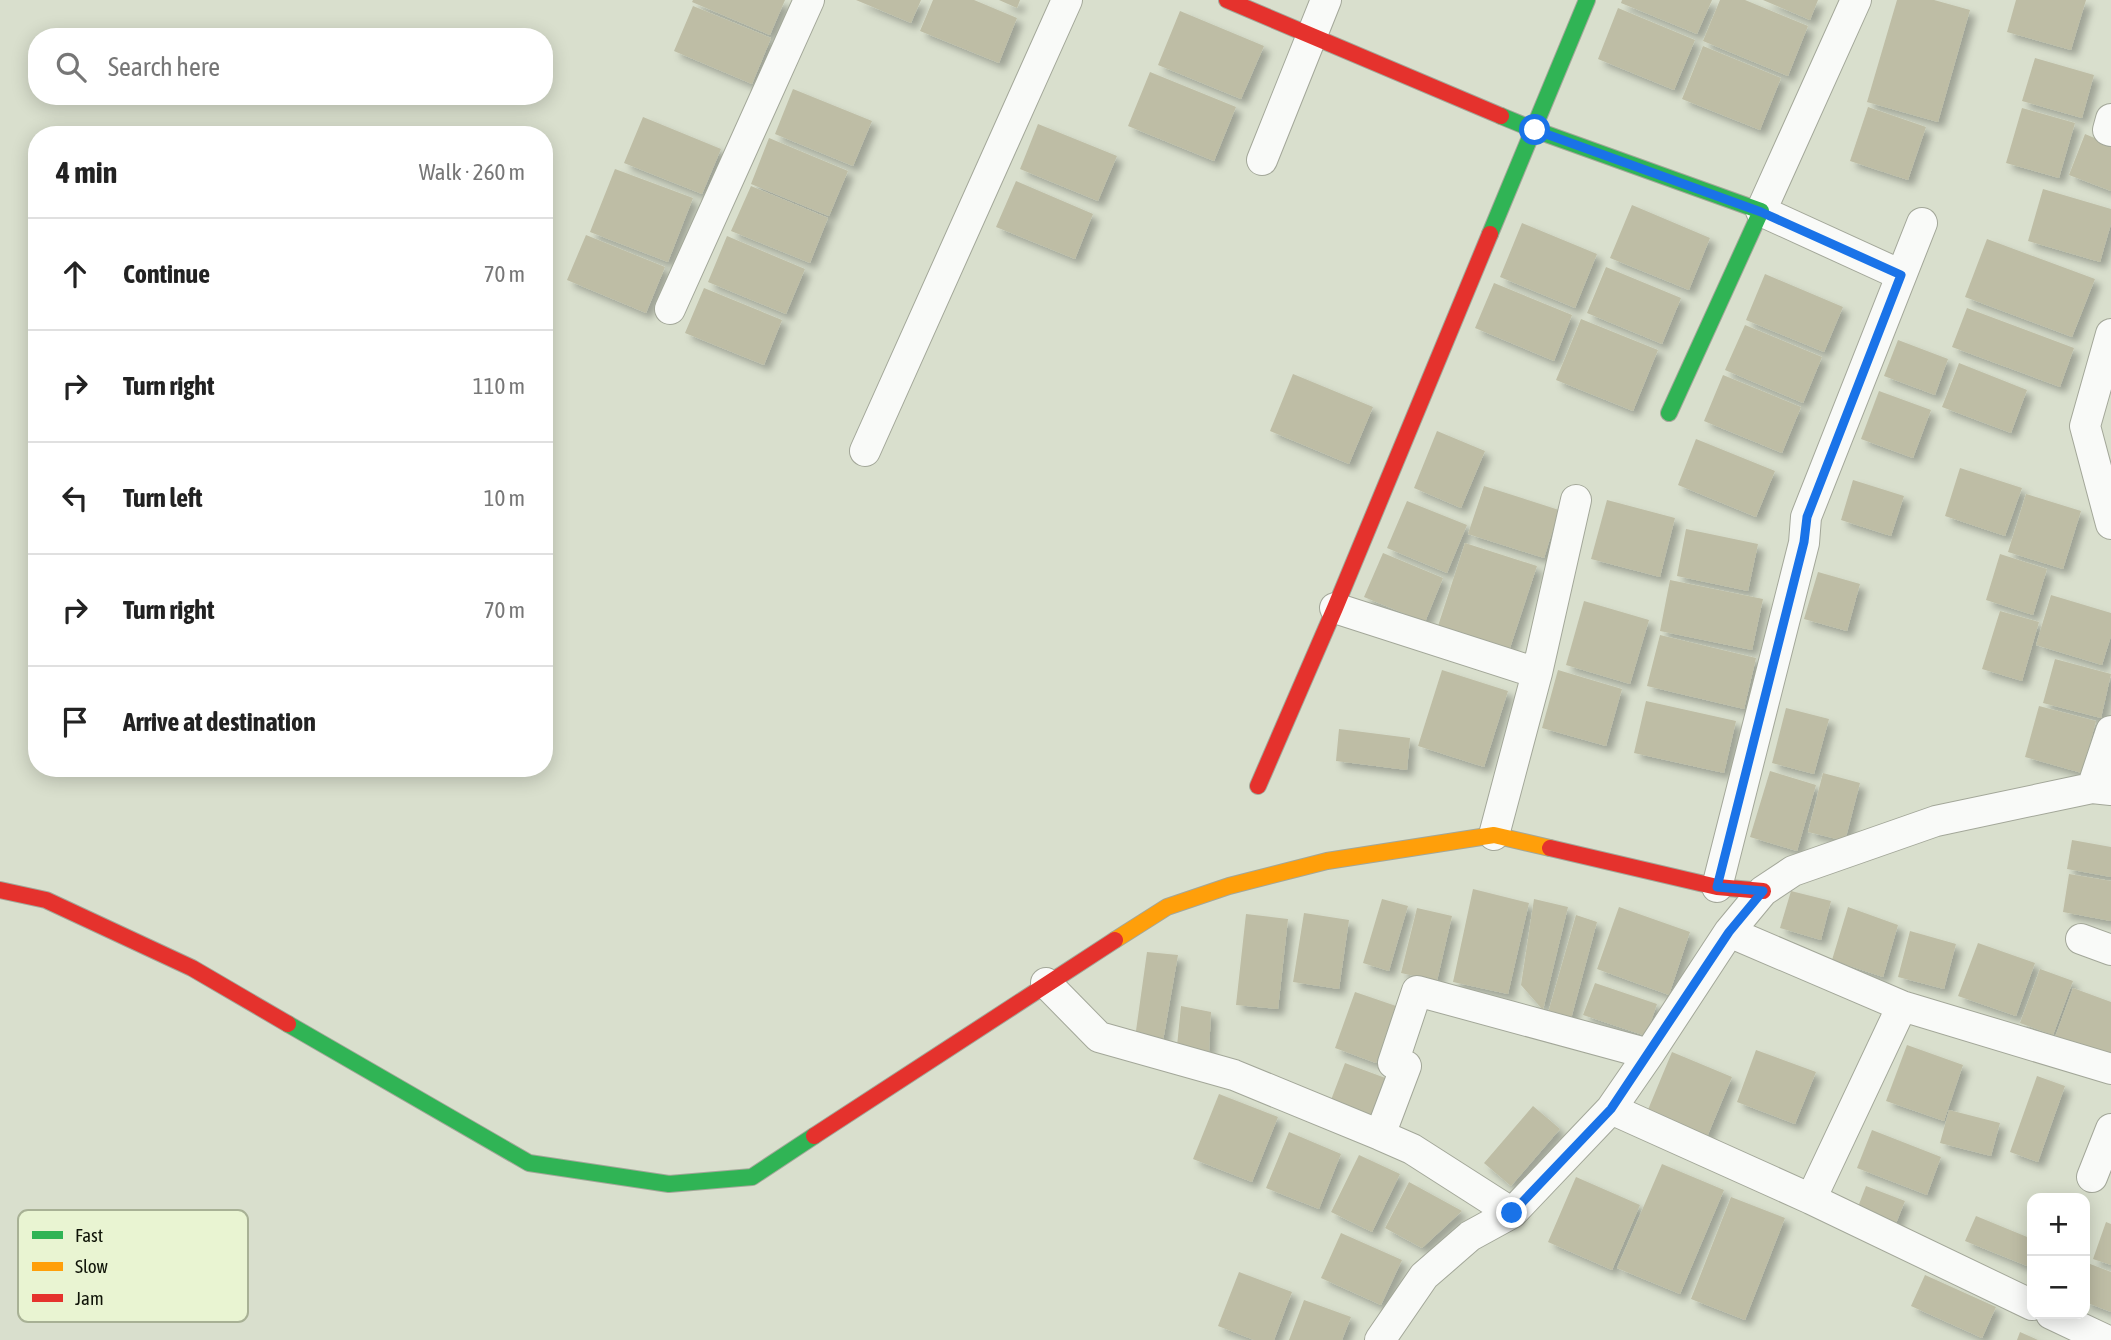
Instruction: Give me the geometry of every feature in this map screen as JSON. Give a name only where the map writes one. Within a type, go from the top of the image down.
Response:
[{"type":"street","points":[[670,309],[809,0]]},
{"type":"street","points":[[865,451],[1067,0]]},
{"type":"street","points":[[1227,0],[1535,130],[1761,212],[1901,275]]},
{"type":"street","points":[[1262,160],[1326,0]]},
{"type":"street","points":[[1258,786],[1335,608],[1587,0]]},
{"type":"street","points":[[1669,413],[1856,0]]},
{"type":"street","points":[[2111,119],[2108,130],[2111,131]]},
{"type":"street","points":[[1717,887],[1804,542],[1807,517],[1922,223]]},
{"type":"street","points":[[2111,334],[2085,426],[2111,524]]},
{"type":"street","points":[[1494,835],[1537,673],[1576,500]]},
{"type":"street","points":[[1335,608],[1537,673]]},
{"type":"street","points":[[1380,1340],[1424,1276],[1470,1236],[1512,1213],[1611,1109],[1729,932],[1763,891],[1793,871],[1937,821],[2102,789],[2111,732]]},
{"type":"street","points":[[0,890],[46,900],[192,968],[529,1163],[669,1184],[751,1177],[1046,983],[1167,907],[1229,886],[1326,861],[1494,835],[1717,887],[1763,891]]},
{"type":"street","points":[[1729,932],[1902,1006],[2111,1069]]},
{"type":"street","points":[[2081,939],[2111,950]]},
{"type":"street","points":[[1046,983],[1099,1037],[1234,1076],[1380,1135],[1412,1149],[1512,1213]]},
{"type":"street","points":[[1380,1135],[1406,1066],[1393,1063],[1417,990],[1649,1054]]},
{"type":"street","points":[[1811,1199],[1902,1006]]},
{"type":"street","points":[[1611,1109],[1811,1199],[2027,1303]]},
{"type":"street","points":[[2092,1177],[2111,1129]]},
{"type":"street","points":[[2062,1319],[2106,1340]]},
{"type":"building","points":[[785,0],[770,35],[692,2]]},
{"type":"building","points":[[856,0],[921,0],[911,23]]},
{"type":"building","points":[[933,0],[974,0],[1017,18],[999,63],[920,31]]},
{"type":"building","points":[[999,0],[1020,0],[1017,8]]},
{"type":"building","points":[[1622,0],[1712,0],[1697,34],[1621,3]]},
{"type":"building","points":[[1720,0],[1745,0],[1808,26],[1788,76],[1703,41]]},
{"type":"building","points":[[1763,0],[1818,0],[1810,20]]},
{"type":"building","points":[[1897,0],[1934,0],[1970,10],[1938,122],[1867,102]]},
{"type":"building","points":[[2016,0],[2086,0],[2071,50],[2007,32]]},
{"type":"building","points":[[693,6],[771,38],[752,84],[674,51]]},
{"type":"building","points":[[1618,8],[1695,40],[1674,90],[1598,59]]},
{"type":"building","points":[[1180,11],[1264,46],[1241,99],[1158,65]]},
{"type":"building","points":[[1703,46],[1781,78],[1760,130],[1682,99]]},
{"type":"building","points":[[2035,58],[2094,75],[2082,118],[2022,101]]},
{"type":"building","points":[[1150,72],[1236,107],[1214,161],[1128,126]]},
{"type":"building","points":[[793,89],[872,121],[853,166],[775,134]]},
{"type":"building","points":[[1868,107],[1926,127],[1908,180],[1850,161]]},
{"type":"building","points":[[2022,108],[2075,123],[2059,178],[2006,163]]},
{"type":"building","points":[[643,117],[721,149],[702,194],[624,163]]},
{"type":"building","points":[[1038,124],[1117,156],[1098,201],[1020,169]]},
{"type":"building","points":[[2085,134],[2111,145],[2111,191],[2069,175]]},
{"type":"building","points":[[769,138],[848,171],[829,216],[751,184]]},
{"type":"building","points":[[615,169],[693,198],[668,262],[590,232]]},
{"type":"building","points":[[1016,181],[1093,214],[1075,259],[996,227]]},
{"type":"building","points":[[751,186],[828,218],[810,263],[731,231]]},
{"type":"building","points":[[2043,189],[2111,209],[2111,224],[2100,262],[2028,241]]},
{"type":"building","points":[[1632,205],[1710,238],[1689,290],[1610,258]]},
{"type":"building","points":[[1522,223],[1597,254],[1575,308],[1500,277]]},
{"type":"building","points":[[586,235],[665,267],[646,313],[567,280]]},
{"type":"building","points":[[727,236],[805,269],[786,314],[708,282]]},
{"type":"building","points":[[1987,239],[2095,279],[2072,337],[1965,297]]},
{"type":"building","points":[[1606,267],[1681,298],[1662,344],[1587,313]]},
{"type":"building","points":[[1765,274],[1843,307],[1824,352],[1746,320]]},
{"type":"building","points":[[1494,283],[1572,315],[1554,361],[1475,328]]},
{"type":"building","points":[[704,288],[782,320],[764,365],[685,333]]},
{"type":"building","points":[[1967,308],[2074,348],[2060,387],[1952,347]]},
{"type":"building","points":[[1581,319],[1658,350],[1633,411],[1556,380]]},
{"type":"building","points":[[1745,325],[1822,357],[1803,403],[1725,370]]},
{"type":"building","points":[[1898,340],[1948,359],[1935,395],[1884,376]]},
{"type":"building","points":[[1959,363],[2027,390],[2011,433],[1942,407]]},
{"type":"building","points":[[1293,374],[1373,407],[1349,464],[1270,431]]},
{"type":"building","points":[[1723,375],[1801,407],[1782,453],[1704,421]]},
{"type":"building","points":[[1879,391],[1931,410],[1913,458],[1861,439]]},
{"type":"building","points":[[1437,431],[1485,451],[1461,508],[1414,488]]},
{"type":"building","points":[[1696,439],[1775,471],[1756,517],[1678,485]]},
{"type":"building","points":[[1960,468],[2022,488],[2005,536],[1945,516]]},
{"type":"building","points":[[1853,480],[1904,496],[1891,536],[1841,520]]},
{"type":"building","points":[[1484,486],[1559,510],[1544,558],[1468,534]]},
{"type":"building","points":[[2026,494],[2081,511],[2063,569],[2008,552]]},
{"type":"building","points":[[1607,500],[1675,518],[1660,577],[1591,559]]},
{"type":"building","points":[[1407,501],[1467,525],[1447,573],[1387,548]]},
{"type":"building","points":[[1686,529],[1758,544],[1748,591],[1677,576]]},
{"type":"building","points":[[1465,543],[1537,566],[1510,648],[1438,626]]},
{"type":"building","points":[[1383,553],[1443,578],[1425,622],[1364,597]]},
{"type":"building","points":[[2000,554],[2047,569],[2033,615],[1986,600]]},
{"type":"building","points":[[1818,572],[1860,584],[1847,631],[1804,619]]},
{"type":"building","points":[[1670,580],[1763,599],[1752,650],[1660,631]]},
{"type":"building","points":[[2051,595],[2111,613],[2111,636],[2102,665],[2036,645]]},
{"type":"building","points":[[1584,601],[1649,620],[1630,684],[1566,665]]},
{"type":"building","points":[[2000,611],[2039,622],[2022,681],[1982,669]]},
{"type":"building","points":[[1660,635],[1756,658],[1744,709],[1647,686]]},
{"type":"building","points":[[2055,659],[2111,674],[2101,718],[2043,703]]},
{"type":"building","points":[[1442,670],[1508,691],[1484,767],[1418,746]]},
{"type":"building","points":[[1558,670],[1622,689],[1606,746],[1542,728]]},
{"type":"building","points":[[1646,701],[1736,721],[1724,773],[1634,753]]},
{"type":"building","points":[[2039,706],[2096,721],[2082,773],[2025,757]]},
{"type":"building","points":[[1786,708],[1829,719],[1814,774],[1772,763]]},
{"type":"building","points":[[1339,729],[1410,738],[1407,770],[1336,761]]},
{"type":"building","points":[[1770,771],[1816,785],[1797,851],[1750,837]]},
{"type":"building","points":[[1823,773],[1860,783],[1845,841],[1808,832]]},
{"type":"building","points":[[2072,840],[2111,847],[2111,877],[2067,869]]},
{"type":"building","points":[[2069,874],[2111,881],[2111,921],[2063,912]]},
{"type":"building","points":[[1473,889],[1529,903],[1508,994],[1453,982]]},
{"type":"building","points":[[1791,891],[1831,901],[1821,940],[1780,928]]},
{"type":"building","points":[[1382,899],[1408,906],[1389,971],[1363,963]]},
{"type":"building","points":[[1534,899],[1568,907],[1543,1010],[1521,985]]},
{"type":"building","points":[[1619,907],[1690,932],[1669,995],[1597,969]]},
{"type":"building","points":[[1848,907],[1898,925],[1883,977],[1832,960]]},
{"type":"building","points":[[1417,908],[1452,916],[1437,981],[1401,973]]},
{"type":"building","points":[[1304,913],[1349,920],[1339,989],[1293,982]]},
{"type":"building","points":[[1246,914],[1288,919],[1278,1009],[1236,1005]]},
{"type":"building","points":[[1576,915],[1597,922],[1571,1019],[1548,1013]]},
{"type":"building","points":[[1910,931],[1956,944],[1944,989],[1898,977]]},
{"type":"building","points":[[1978,943],[2035,963],[2016,1016],[1958,996]]},
{"type":"building","points":[[1147,952],[1178,955],[1163,1041],[1135,1038]]},
{"type":"building","points":[[2040,969],[2073,981],[2053,1035],[2020,1023]]},
{"type":"building","points":[[1595,983],[1657,1004],[1646,1036],[1583,1015]]},
{"type":"building","points":[[2073,988],[2111,1002],[2111,1060],[2054,1040]]},
{"type":"building","points":[[1355,992],[1396,1006],[1376,1063],[1335,1048]]},
{"type":"building","points":[[1181,1006],[1211,1012],[1209,1052],[1177,1046]]},
{"type":"building","points":[[1907,1045],[1963,1065],[1944,1121],[1886,1101]]},
{"type":"building","points":[[1756,1050],[1816,1072],[1795,1124],[1737,1102]]},
{"type":"building","points":[[1672,1052],[1732,1077],[1707,1137],[1647,1112]]},
{"type":"building","points":[[1345,1063],[1388,1079],[1374,1116],[1331,1100]]},
{"type":"building","points":[[2037,1076],[2065,1086],[2038,1162],[2010,1152]]},
{"type":"building","points":[[1219,1094],[1278,1117],[1252,1182],[1193,1159]]},
{"type":"building","points":[[1533,1106],[1560,1129],[1511,1186],[1484,1163]]},
{"type":"building","points":[[1949,1110],[2000,1123],[1991,1156],[1940,1143]]},
{"type":"building","points":[[1872,1130],[1941,1157],[1927,1195],[1857,1168]]},
{"type":"building","points":[[1289,1132],[1341,1154],[1319,1209],[1266,1188]]},
{"type":"building","points":[[1359,1155],[1400,1174],[1372,1232],[1331,1212]]},
{"type":"building","points":[[1662,1164],[1724,1190],[1680,1294],[1617,1268]]},
{"type":"building","points":[[1576,1177],[1640,1205],[1612,1270],[1548,1242]]},
{"type":"building","points":[[1409,1182],[1462,1211],[1422,1248],[1385,1228]]},
{"type":"building","points":[[1866,1186],[1905,1201],[1895,1226],[1856,1212]]},
{"type":"building","points":[[1731,1197],[1785,1218],[1745,1320],[1691,1299]]},
{"type":"building","points":[[1976,1216],[2027,1237],[2027,1266],[1965,1241]]},
{"type":"building","points":[[2106,1222],[2111,1224],[2111,1265],[2093,1259]]},
{"type":"building","points":[[1341,1233],[1402,1260],[1381,1305],[1321,1278]]},
{"type":"building","points":[[2090,1264],[2111,1272],[2111,1312],[2090,1304]]},
{"type":"building","points":[[1239,1272],[1292,1292],[1274,1340],[1254,1340],[1218,1326]]},
{"type":"building","points":[[1925,1275],[1996,1307],[1982,1338],[1911,1306]]},
{"type":"building","points":[[1304,1300],[1351,1317],[1342,1340],[1289,1340]]},
{"type":"building","points":[[2020,1332],[2038,1340],[2017,1340]]},
{"type":"traffic: fast","points":[[1490,234],[1587,0]]},
{"type":"traffic: fast","points":[[1501,116],[1761,211],[1669,413]]},
{"type":"traffic: fast","points":[[288,1024],[529,1163],[669,1184],[752,1177],[814,1136]]},
{"type":"traffic: slow","points":[[1115,940],[1167,907],[1229,886],[1327,861],[1494,835],[1550,848]]},
{"type":"traffic: jam","points":[[1227,0],[1501,116]]},
{"type":"traffic: jam","points":[[1258,786],[1490,234]]},
{"type":"traffic: jam","points":[[1550,848],[1717,887],[1763,891]]},
{"type":"traffic: jam","points":[[0,890],[46,900],[192,968],[288,1024]]},
{"type":"traffic: jam","points":[[814,1136],[1115,940]]},
{"type":"route","points":[[1512,1213],[1611,1109],[1729,932],[1763,891],[1717,887],[1804,542],[1807,517],[1901,275],[1761,212],[1535,130]]}]
